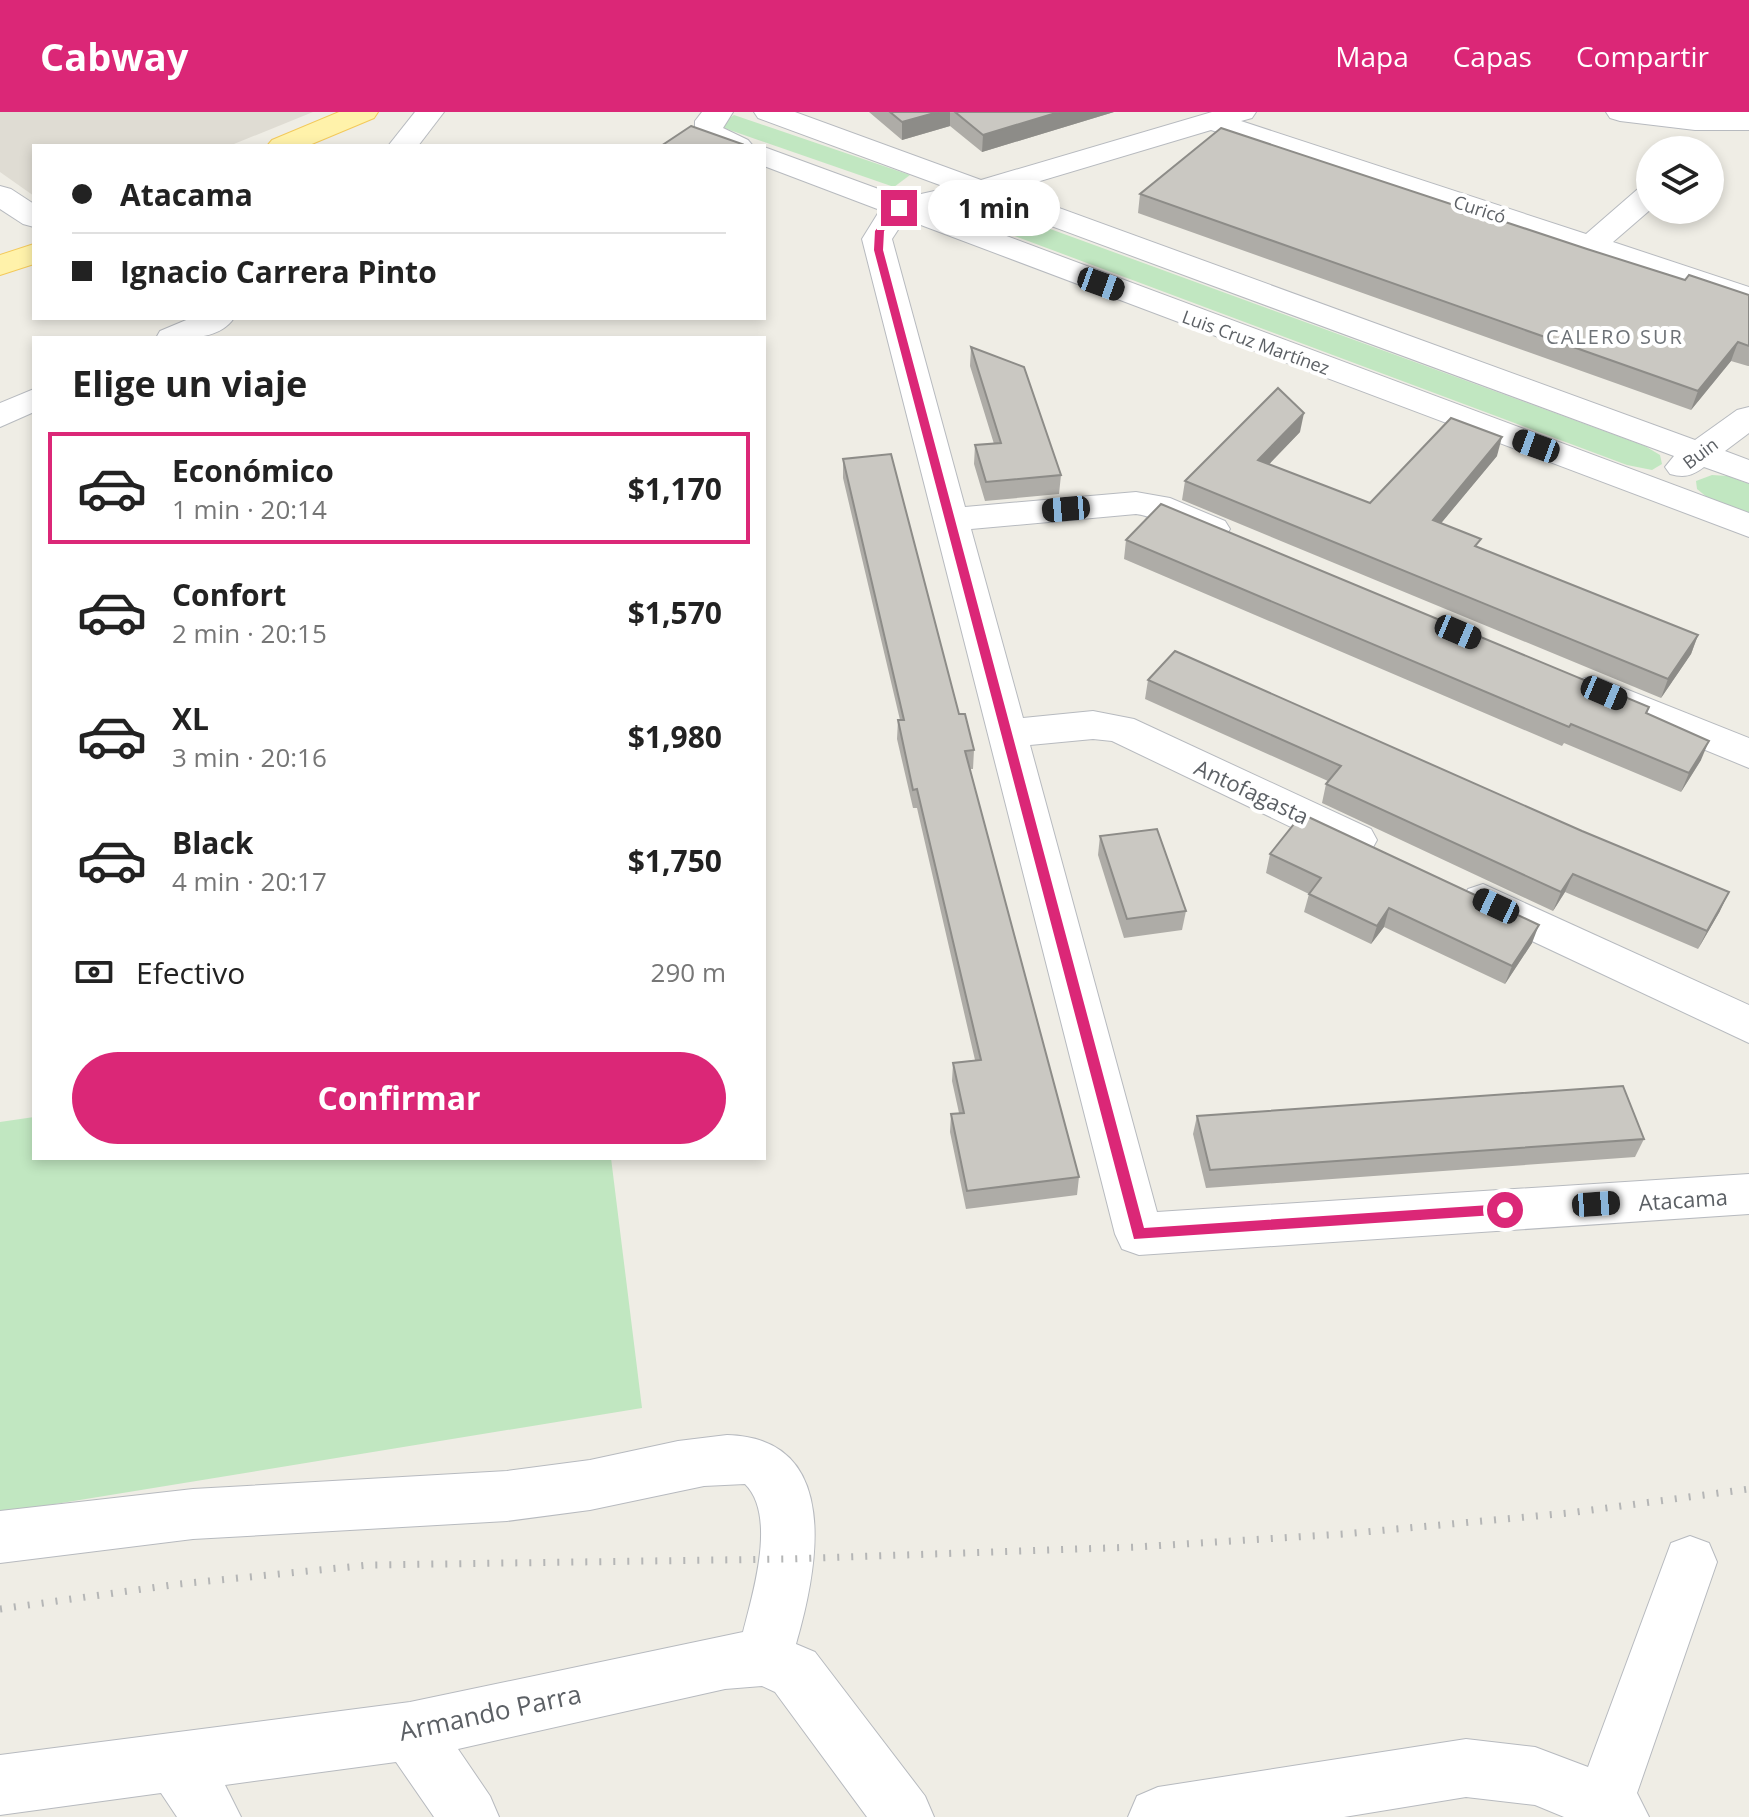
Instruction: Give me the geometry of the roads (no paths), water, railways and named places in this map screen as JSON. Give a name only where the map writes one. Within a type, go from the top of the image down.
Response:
[{"type":"main road","points":[[294,144],[364,112]]},
{"type":"main road","points":[[0,266],[32,254]]},
{"type":"street","points":[[405,144],[430,112]]},
{"type":"street","points":[[719,112],[709,121],[709,130],[733,144]]},
{"type":"street","points":[[768,112],[1749,472]]},
{"type":"street","points":[[1006,734],[878,250],[880,231],[899,208],[979,190],[1242,112]]},
{"type":"street","points":[[1620,112],[1717,122],[1749,121]]},
{"type":"street","name":"Curicó","points":[[1211,121],[1749,297]]},
{"type":"street","points":[[1712,136],[1717,122]]},
{"type":"street","name":"Luis Cruz Martínez","points":[[766,157],[1749,526]]},
{"type":"street","points":[[0,195],[32,217]]},
{"type":"street","points":[[1591,245],[1636,206]]},
{"type":"street","points":[[177,336],[213,320]]},
{"type":"street","points":[[0,417],[32,400]]},
{"type":"street","name":"Buin","points":[[1652,490],[1749,417]]},
{"type":"street","points":[[949,520],[1136,503],[1168,510],[1241,541]]},
{"type":"street","points":[[1560,675],[1749,754]]},
{"type":"street","name":"Antofagasta","points":[[1006,734],[1093,725],[1120,729],[1390,856]]},
{"type":"street","name":"Atacama","points":[[1006,734],[1139,1234],[1749,1194]]},
{"type":"street","points":[[1447,883],[1749,1025]]},
{"type":"street","points":[[0,1537],[168,1516],[449,1503],[550,1491],[707,1462],[748,1459],[762,1464],[779,1482],[787,1526],[784,1583],[763,1658],[795,1672],[904,1817]]},
{"type":"street","points":[[1158,1817],[1466,1768],[1535,1776],[1612,1810],[1690,1562]]},
{"type":"street","name":"Armando Parra","points":[[0,1785],[410,1731],[725,1661],[763,1658]]},
{"type":"street","points":[[410,1731],[469,1817]]},
{"type":"street","points":[[175,1761],[211,1817]]},
{"type":"railway","points":[[0,1609],[179,1584],[369,1565],[787,1559],[1137,1547],[1343,1534],[1569,1513],[1749,1489]]},
{"type":"district","name":"CALERO SUR","points":[[1615,336]]}]
